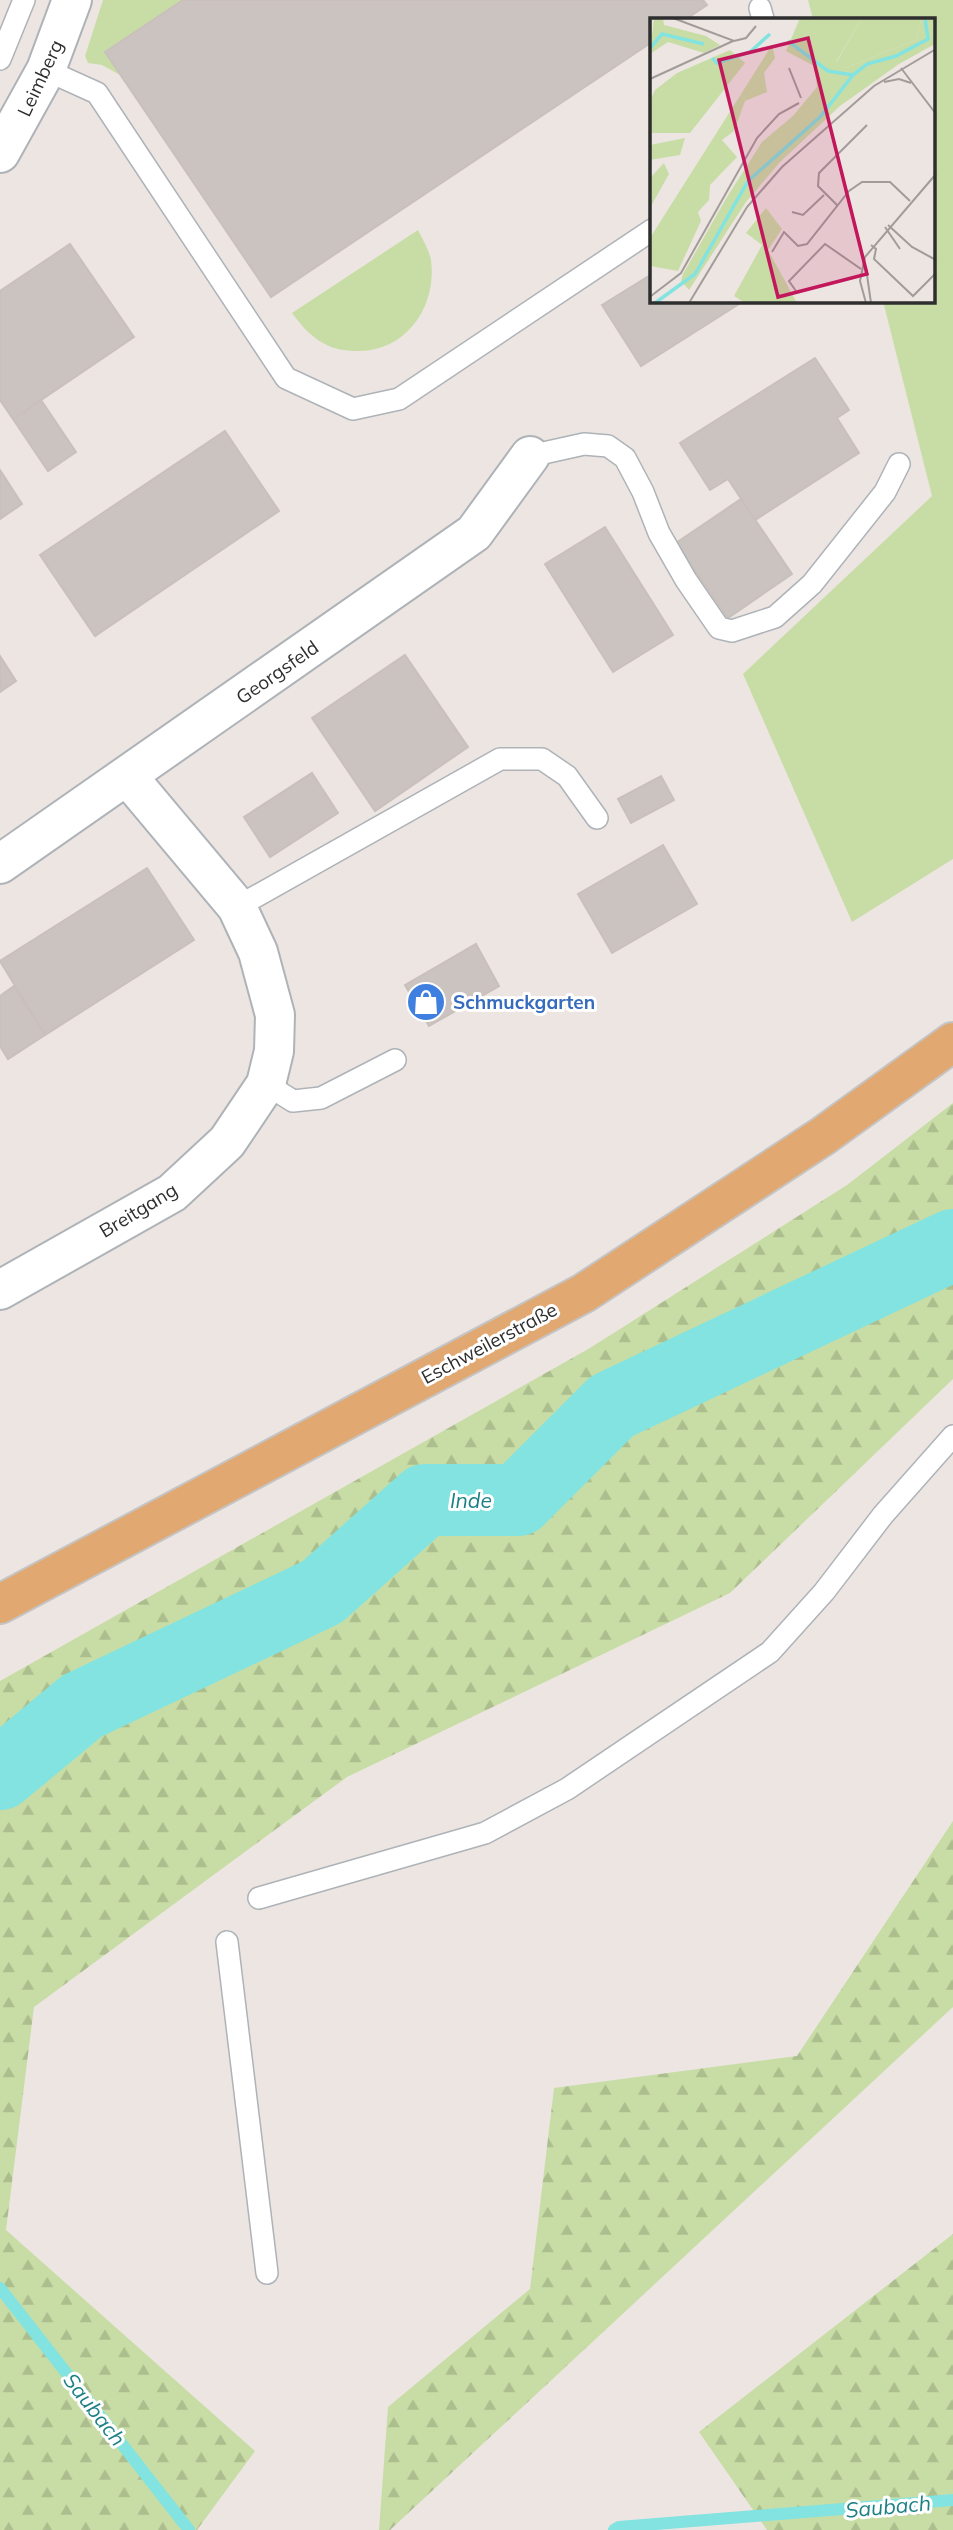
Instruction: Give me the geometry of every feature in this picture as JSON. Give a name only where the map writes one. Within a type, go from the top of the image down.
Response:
[{"type":"main road","name":"Eschweilerstraße","points":[[0,1604],[584,1293],[823,1136],[953,1042]]},
{"type":"street","name":"Leimberg","points":[[0,153],[47,71],[72,0]]},
{"type":"street","name":"Georgsfeld","points":[[0,864],[474,533],[530,456]]},
{"type":"street","name":"Breitgang","points":[[0,1290],[172,1193],[228,1142],[266,1084],[274,1051],[275,1015],[258,951],[237,907],[128,777]]},
{"type":"lane","points":[[0,59],[24,0]]},
{"type":"lane","points":[[47,71],[97,93],[286,378],[353,409],[398,399],[650,231]]},
{"type":"lane","points":[[530,456],[584,444],[608,446],[625,457],[643,492],[659,533],[686,580],[719,628],[732,631],[775,617],[812,584],[885,492],[899,464]]},
{"type":"lane","points":[[237,907],[500,759],[542,759],[567,776],[597,818]]},
{"type":"lane","points":[[266,1084],[293,1101],[321,1098],[395,1060]]},
{"type":"lane","points":[[258,1898],[485,1833],[568,1789],[770,1652],[824,1592],[883,1515],[953,1436]]},
{"type":"lane","points":[[227,1942],[267,2273]]},
{"type":"green space","points":[[103,0],[183,0],[106,52],[120,75],[102,65],[88,63],[85,56]]},
{"type":"green space","points":[[808,0],[953,0],[953,859],[852,922],[743,674],[932,496],[884,303],[936,303],[936,18],[813,18]]},
{"type":"green space","points":[[418,230],[431,260],[429,293],[416,322],[392,343],[377,349],[360,351],[336,349],[314,337],[292,313]]},
{"type":"green space","points":[[953,1103],[953,1379],[730,1593],[347,1777],[34,2007],[6,2230],[255,2451],[197,2530],[0,2530],[0,1681],[590,1348],[847,1185]]},
{"type":"green space","points":[[953,1821],[953,2007],[390,2530],[379,2530],[388,2407],[530,2289],[554,2088],[797,2056]]},
{"type":"green space","points":[[953,2234],[953,2530],[767,2530],[699,2432]]},
{"type":"building","points":[[183,0],[703,0],[707,5],[688,18],[650,18],[650,43],[271,297],[105,52]]},
{"type":"building","points":[[70,244],[134,337],[13,419],[0,400],[0,291]]},
{"type":"building","points":[[650,275],[650,303],[739,304],[641,366],[602,305]]},
{"type":"building","points":[[815,358],[849,410],[837,418],[859,453],[755,520],[728,479],[710,490],[680,443]]},
{"type":"building","points":[[41,400],[76,452],[48,471],[13,419]]},
{"type":"building","points":[[225,431],[279,511],[95,636],[40,555]]},
{"type":"building","points":[[0,470],[22,504],[0,519]]},
{"type":"building","points":[[741,499],[792,574],[728,618],[676,543]]},
{"type":"building","points":[[605,527],[673,635],[613,672],[545,564]]},
{"type":"building","points":[[405,655],[468,747],[375,811],[312,718]]},
{"type":"building","points":[[0,656],[16,681],[0,692]]},
{"type":"building","points":[[312,773],[338,813],[270,857],[244,817]]},
{"type":"building","points":[[661,776],[674,800],[631,823],[618,799]]},
{"type":"building","points":[[663,845],[697,904],[612,953],[578,894]]},
{"type":"building","points":[[147,868],[194,940],[45,1035],[0,961]]},
{"type":"building","points":[[476,944],[499,986],[429,1026],[405,985]]},
{"type":"building","points":[[14,986],[45,1035],[8,1059],[0,1046],[0,996]]},
{"type":"waterway","name":"Inde","points":[[0,1774],[82,1706],[322,1592],[425,1500],[518,1500],[612,1406],[953,1245]]},
{"type":"waterway","name":"Saubach","points":[[0,2288],[189,2530]]},
{"type":"waterway","name":"Saubach","points":[[614,2530],[619,2527],[953,2500]]},
{"type":"place","name":"Schmuckgarten","points":[[426,1002]]}]
